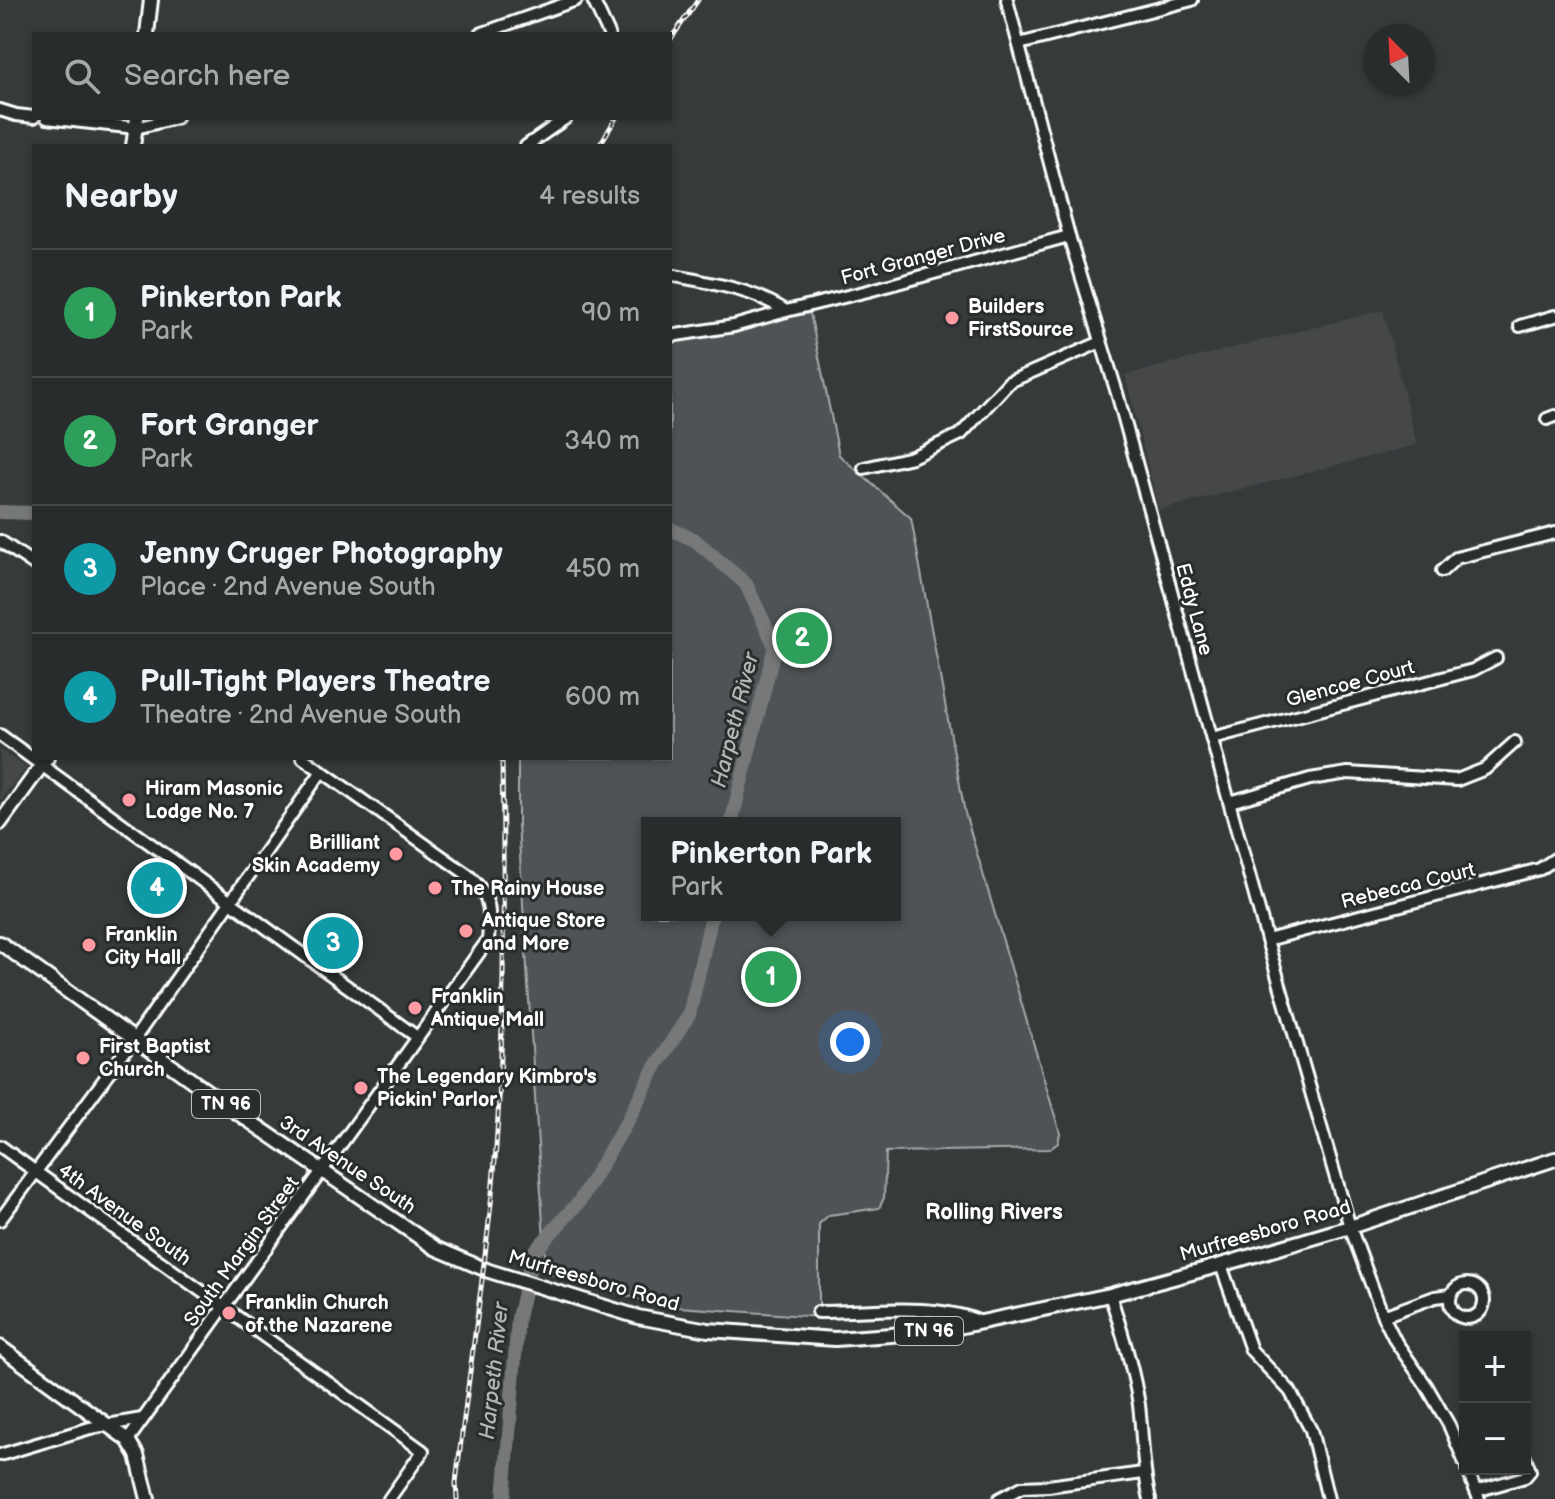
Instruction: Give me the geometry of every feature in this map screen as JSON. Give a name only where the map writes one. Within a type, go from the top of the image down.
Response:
[{"type":"main road","points":[[147,32],[151,0]]},
{"type":"main road","points":[[133,144],[136,123]]},
{"type":"main road","points":[[0,823],[45,762]]},
{"type":"main road","name":"3rd Avenue South","points":[[0,943],[435,1248],[486,1270]]},
{"type":"main road","name":"Murfreesboro Road","points":[[486,1270],[638,1317],[708,1330],[835,1339],[891,1335],[981,1322],[1110,1295],[1350,1227],[1555,1159]]},
{"type":"main road","points":[[0,1347],[128,1440],[137,1455],[148,1499]]},
{"type":"street","points":[[486,32],[576,0]]},
{"type":"street","points":[[593,0],[608,32]]},
{"type":"street","name":"Eddy Lane","points":[[1007,0],[1069,236],[1350,1227],[1383,1316],[1449,1425],[1459,1449]]},
{"type":"street","points":[[1019,44],[1192,0]]},
{"type":"street","points":[[0,110],[32,117]]},
{"type":"street","points":[[83,120],[136,123],[160,120]]},
{"type":"street","points":[[529,144],[563,120]]},
{"type":"street","name":"Fort Granger Drive","points":[[672,336],[734,326],[1069,236]]},
{"type":"street","points":[[672,275],[729,287],[769,300],[786,311]]},
{"type":"street","points":[[1520,326],[1555,316]]},
{"type":"street","points":[[864,468],[912,457],[961,434],[1009,382],[1101,342]]},
{"type":"street","points":[[1442,571],[1456,558],[1555,533]]},
{"type":"street","points":[[0,541],[32,563]]},
{"type":"street","name":"Glencoe Court","points":[[1212,738],[1473,670],[1496,658]]},
{"type":"street","points":[[0,735],[32,754]]},
{"type":"street","points":[[1230,802],[1310,779],[1348,773],[1457,780],[1485,769],[1515,742]]},
{"type":"street","points":[[0,1220],[135,1038],[322,771],[306,760]]},
{"type":"street","points":[[45,762],[417,1037]]},
{"type":"street","name":"South Margin Street","points":[[128,1440],[488,940],[488,902],[481,887],[322,771]]},
{"type":"street","name":"Rebecca Court","points":[[1267,940],[1540,869],[1555,859]]},
{"type":"street","name":"4th Avenue South","points":[[0,1146],[423,1451],[389,1499]]},
{"type":"street","points":[[1221,1265],[1251,1350],[1290,1391],[1311,1430],[1328,1499]]},
{"type":"street","points":[[1110,1295],[1129,1351],[1139,1407],[1143,1473],[1150,1499]]},
{"type":"street","points":[[1383,1316],[1435,1297],[1451,1295]]},
{"type":"street","name":"Murfreesboro Road","points":[[818,1312],[939,1311],[961,1314],[981,1322]]},
{"type":"street","points":[[0,1455],[90,1428],[142,1419]]},
{"type":"street","points":[[999,1499],[1022,1487],[1143,1473]]},
{"type":"street","points":[[1470,1475],[1478,1495],[1527,1475]]},
{"type":"shaded area","points":[[1383,310],[1417,445],[1159,510],[1125,375]]},
{"type":"shaded area","points":[[810,313],[839,455],[911,518],[965,813],[1060,1133],[1058,1143],[1050,1149],[886,1152],[884,1198],[879,1208],[829,1215],[819,1224],[819,1317],[664,1306],[546,1273],[518,824],[518,760],[672,760],[672,341]]},
{"type":"shaded area","points":[[0,750],[26,768],[0,800]]},
{"type":"waterway","name":"Harpeth River","points":[[0,512],[32,513]]},
{"type":"waterway","name":"Harpeth River","points":[[672,530],[695,540],[746,584],[775,646],[732,817]]},
{"type":"waterway","name":"Harpeth River","points":[[504,1499],[518,1318],[533,1253],[579,1202],[628,1120],[655,1067],[689,1015],[711,921]]},
{"type":"railway","points":[[672,37],[698,0]]},
{"type":"railway","points":[[600,144],[615,120]]},
{"type":"railway","points":[[457,1499],[456,1483],[497,1140],[503,976],[502,760]]},
{"type":"place","name":"Builders FirstSource","points":[[952,318]]},
{"type":"place","name":"Fort Granger","points":[[802,638]]},
{"type":"place","name":"Hiram Masonic Lodge No. 7","points":[[129,800]]},
{"type":"place","name":"Brilliant Skin Academy","points":[[396,854]]},
{"type":"place","name":"Pull-Tight Players Theatre","points":[[157,888]]},
{"type":"place","name":"The Rainy House","points":[[435,888]]},
{"type":"place","name":"Antique Store and More","points":[[466,931]]},
{"type":"place","name":"Jenny Cruger Photography","points":[[333,943]]},
{"type":"place","name":"Franklin City Hall","points":[[89,945]]},
{"type":"place","name":"Pinkerton Park","points":[[771,977]]},
{"type":"place","name":"Franklin Antique Mall","points":[[415,1008]]},
{"type":"place","name":"First Baptist Church","points":[[83,1058]]},
{"type":"place","name":"The Legendary Kimbro's Pickin' Parlor","points":[[361,1088]]},
{"type":"place","name":"Franklin Church of the Nazarene","points":[[229,1313]]},
{"type":"district","name":"Rolling Rivers","points":[[994,1211]]}]
